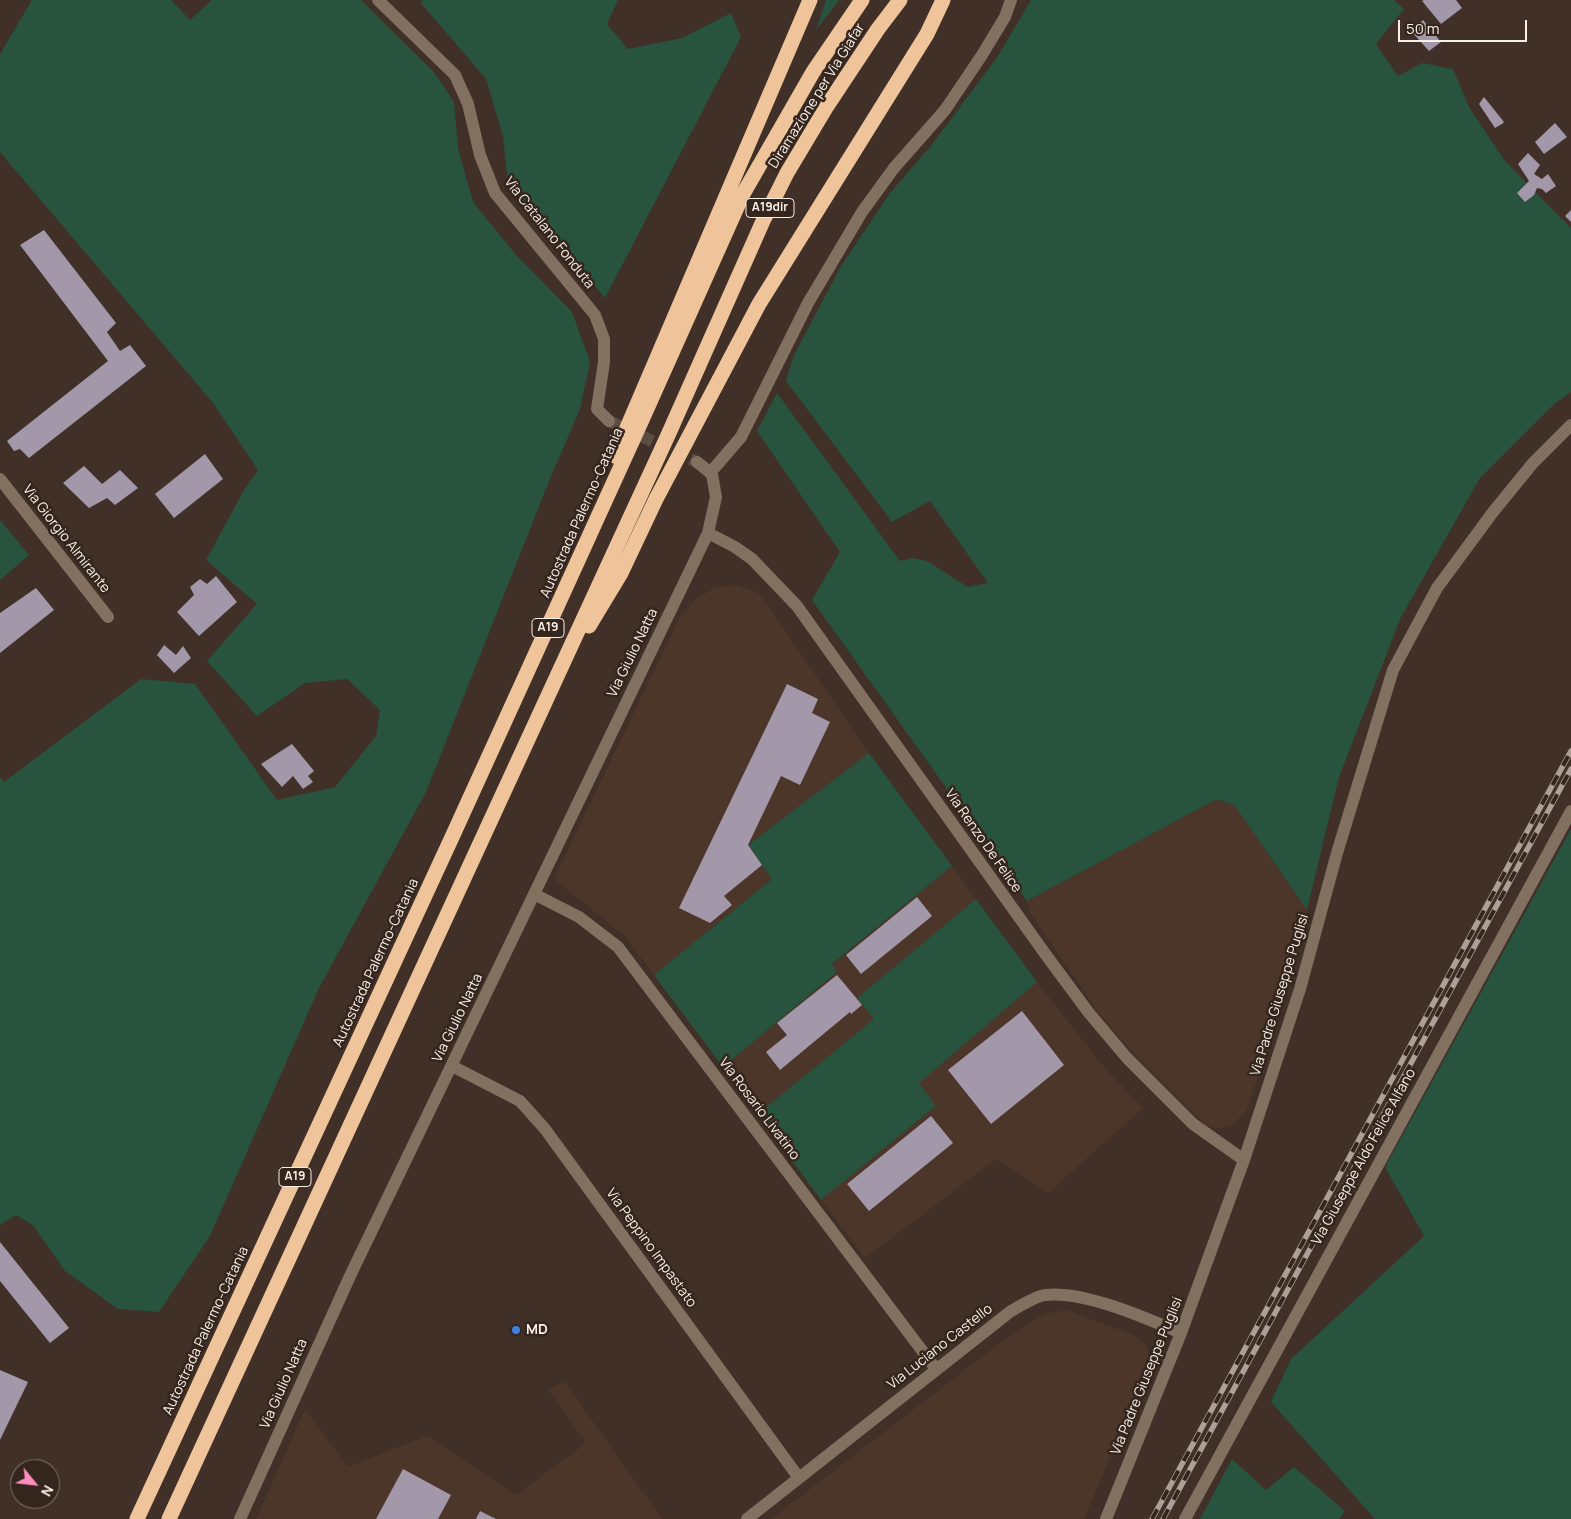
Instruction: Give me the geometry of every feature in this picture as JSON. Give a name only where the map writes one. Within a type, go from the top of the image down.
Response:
[{"type":"highway","points":[[787,52],[803,0]]},
{"type":"highway","points":[[453,836],[810,0]]},
{"type":"highway","name":"Diramazione per Via Giafar","points":[[642,420],[742,194],[813,72],[862,0]]},
{"type":"highway","name":"Diramazione per Via Giafar","points":[[669,433],[763,221],[787,173],[827,106],[878,29],[900,0]]},
{"type":"highway","points":[[553,685],[621,573],[656,499],[759,304],[927,34],[943,0]]},
{"type":"highway","name":"Autostrada Palermo-Catania","points":[[137,1519],[453,836],[642,420]]},
{"type":"highway","name":"A19","points":[[169,1519],[669,433]]},
{"type":"street","name":"Via Catalano Fonduta","points":[[378,0],[455,76],[468,104],[480,155],[495,193],[594,315],[604,339],[604,362],[597,409],[609,421]]},
{"type":"street","points":[[697,462],[710,473],[741,437],[808,303],[862,212],[894,168],[945,110],[982,55],[1004,17],[1011,0]]},
{"type":"street","name":"Via Padre Giuseppe Puglisi","points":[[1106,1519],[1181,1332],[1244,1160],[1300,990],[1337,853],[1393,670],[1437,588],[1493,512],[1533,463],[1571,425]]},
{"type":"street","name":"Via Giulio Natta","points":[[240,1519],[350,1276],[708,532],[716,497],[710,473]]},
{"type":"street","name":"Via Giorgio Almirante","points":[[0,479],[108,617]]},
{"type":"street","name":"Via Renzo De Felice","points":[[708,532],[752,559],[797,606],[1089,1013],[1127,1058],[1193,1124],[1244,1160]]},
{"type":"street","name":"Via Giuseppe Aldo Felice Alfano","points":[[1185,1519],[1571,811]]},
{"type":"street","name":"Via Rosario Livatino","points":[[534,894],[579,918],[618,947],[936,1369]]},
{"type":"street","name":"Via Peppino Impastato","points":[[452,1066],[520,1101],[545,1130],[799,1478]]},
{"type":"street","name":"Via Luciano Castello","points":[[747,1519],[1011,1311],[1044,1294],[1077,1296],[1144,1317],[1181,1332]]},
{"type":"shaded area","points":[[737,585],[760,594],[869,753],[748,845],[772,879],[654,975],[624,935],[555,880],[680,617],[696,599],[716,587]]},
{"type":"shaded area","points":[[1217,799],[1235,806],[1307,910],[1286,993],[1246,1112],[1229,1127],[1217,1128],[1206,1125],[1193,1113],[1138,1058],[1098,1012],[1031,914],[1027,901]]},
{"type":"shaded area","points":[[952,866],[976,899],[857,998],[874,1019],[758,1114],[723,1067],[837,972],[832,965]]},
{"type":"shaded area","points":[[1037,982],[1108,1072],[1143,1108],[1048,1193],[996,1159],[865,1258],[821,1200],[936,1106],[918,1083]]},
{"type":"shaded area","points":[[1066,1310],[1134,1335],[1146,1346],[1151,1361],[1084,1519],[771,1519],[1009,1336],[1045,1314]]},
{"type":"shaded area","points":[[565,1382],[662,1519],[256,1519],[305,1409],[348,1467],[427,1436],[516,1495],[586,1443],[548,1389]]},
{"type":"green space","points":[[32,0],[171,0],[190,20],[212,0],[361,0],[434,72],[454,102],[458,148],[473,202],[516,255],[572,312],[590,362],[580,409],[549,481],[426,792],[319,988],[210,1236],[159,1312],[118,1309],[65,1271],[33,1225],[16,1215],[0,1225],[0,777],[4,782],[141,679],[195,684],[277,800],[335,787],[376,736],[380,710],[347,679],[305,683],[257,716],[207,661],[257,604],[206,560],[244,490],[258,470],[213,403],[0,152],[0,54]]},
{"type":"green space","points":[[423,0],[618,0],[607,24],[628,49],[682,38],[731,13],[741,37],[605,298],[527,208],[507,174],[503,136],[486,79],[420,2]]},
{"type":"green space","points":[[826,0],[839,0],[816,30]]},
{"type":"green space","points":[[1031,0],[1394,0],[1404,9],[1376,44],[1398,76],[1422,63],[1453,69],[1469,107],[1505,161],[1571,228],[1571,392],[1553,405],[1480,478],[1401,617],[1339,777],[1307,910],[1235,806],[1217,799],[1027,901],[812,600],[840,552],[757,431],[777,393],[900,561],[912,558],[927,561],[968,587],[988,583],[930,501],[892,522],[786,381],[793,357],[841,266],[890,193],[930,147],[998,56]]},
{"type":"green space","points":[[0,520],[29,555],[0,580]]},
{"type":"green space","points":[[869,753],[952,866],[832,964],[837,972],[723,1067],[654,975],[772,879],[748,845]]},
{"type":"green space","points":[[1571,829],[1571,1519],[1375,1519],[1271,1402],[1291,1359],[1424,1236],[1385,1167]]},
{"type":"green space","points":[[976,899],[1037,982],[919,1083],[936,1106],[821,1200],[758,1114],[874,1019],[857,998]]},
{"type":"green space","points":[[1232,1459],[1266,1490],[1294,1467],[1345,1511],[1339,1519],[1200,1519]]},
{"type":"building","points":[[1456,0],[1462,8],[1441,24],[1422,1]]},
{"type":"building","points":[[1423,20],[1441,42],[1429,51],[1411,31]]},
{"type":"building","points":[[1484,97],[1504,122],[1495,128],[1479,104]]},
{"type":"building","points":[[1555,123],[1567,137],[1544,154],[1535,142]]},
{"type":"building","points":[[1528,153],[1540,165],[1534,174],[1542,179],[1548,174],[1556,186],[1546,193],[1542,189],[1537,188],[1534,195],[1525,202],[1517,193],[1529,181],[1518,164]]},
{"type":"building","points":[[1571,210],[1571,222],[1565,216]]},
{"type":"building","points":[[44,230],[116,323],[107,332],[120,351],[130,345],[146,366],[29,458],[20,449],[14,451],[7,441],[108,361],[20,245]]},
{"type":"building","points":[[205,454],[223,479],[174,518],[155,494]]},
{"type":"building","points":[[84,466],[102,484],[120,470],[138,488],[115,505],[107,498],[89,508],[63,483]]},
{"type":"building","points":[[216,576],[237,602],[199,636],[177,612],[194,595],[190,587],[200,579],[207,584]]},
{"type":"building","points":[[36,588],[54,610],[0,653],[0,613]]},
{"type":"building","points":[[164,645],[176,655],[183,646],[191,658],[174,673],[157,655]]},
{"type":"building","points":[[787,684],[818,699],[812,713],[830,722],[800,785],[781,776],[748,845],[762,865],[724,896],[732,905],[710,923],[679,908]]},
{"type":"building","points":[[292,744],[314,771],[308,776],[313,782],[303,789],[293,776],[282,787],[261,764]]},
{"type":"building","points":[[917,897],[932,916],[861,974],[846,955]]},
{"type":"building","points":[[837,975],[862,1005],[851,1014],[850,1012],[780,1070],[766,1052],[787,1035],[777,1023]]},
{"type":"building","points":[[1022,1011],[1064,1065],[991,1124],[948,1070]]},
{"type":"building","points":[[931,1116],[953,1143],[869,1211],[847,1184]]},
{"type":"building","points":[[0,1242],[69,1328],[50,1343],[0,1281]]},
{"type":"building","points":[[0,1370],[28,1382],[0,1440]]},
{"type":"building","points":[[403,1469],[451,1495],[438,1519],[376,1519]]},
{"type":"building","points":[[480,1511],[496,1519],[476,1519]]},
{"type":"tunnel","points":[[609,421],[697,462]]},
{"type":"railway","points":[[1152,1519],[1571,751]]},
{"type":"railway","points":[[1163,1519],[1571,769]]},
{"type":"place","name":"MD","points":[[516,1330]]}]
